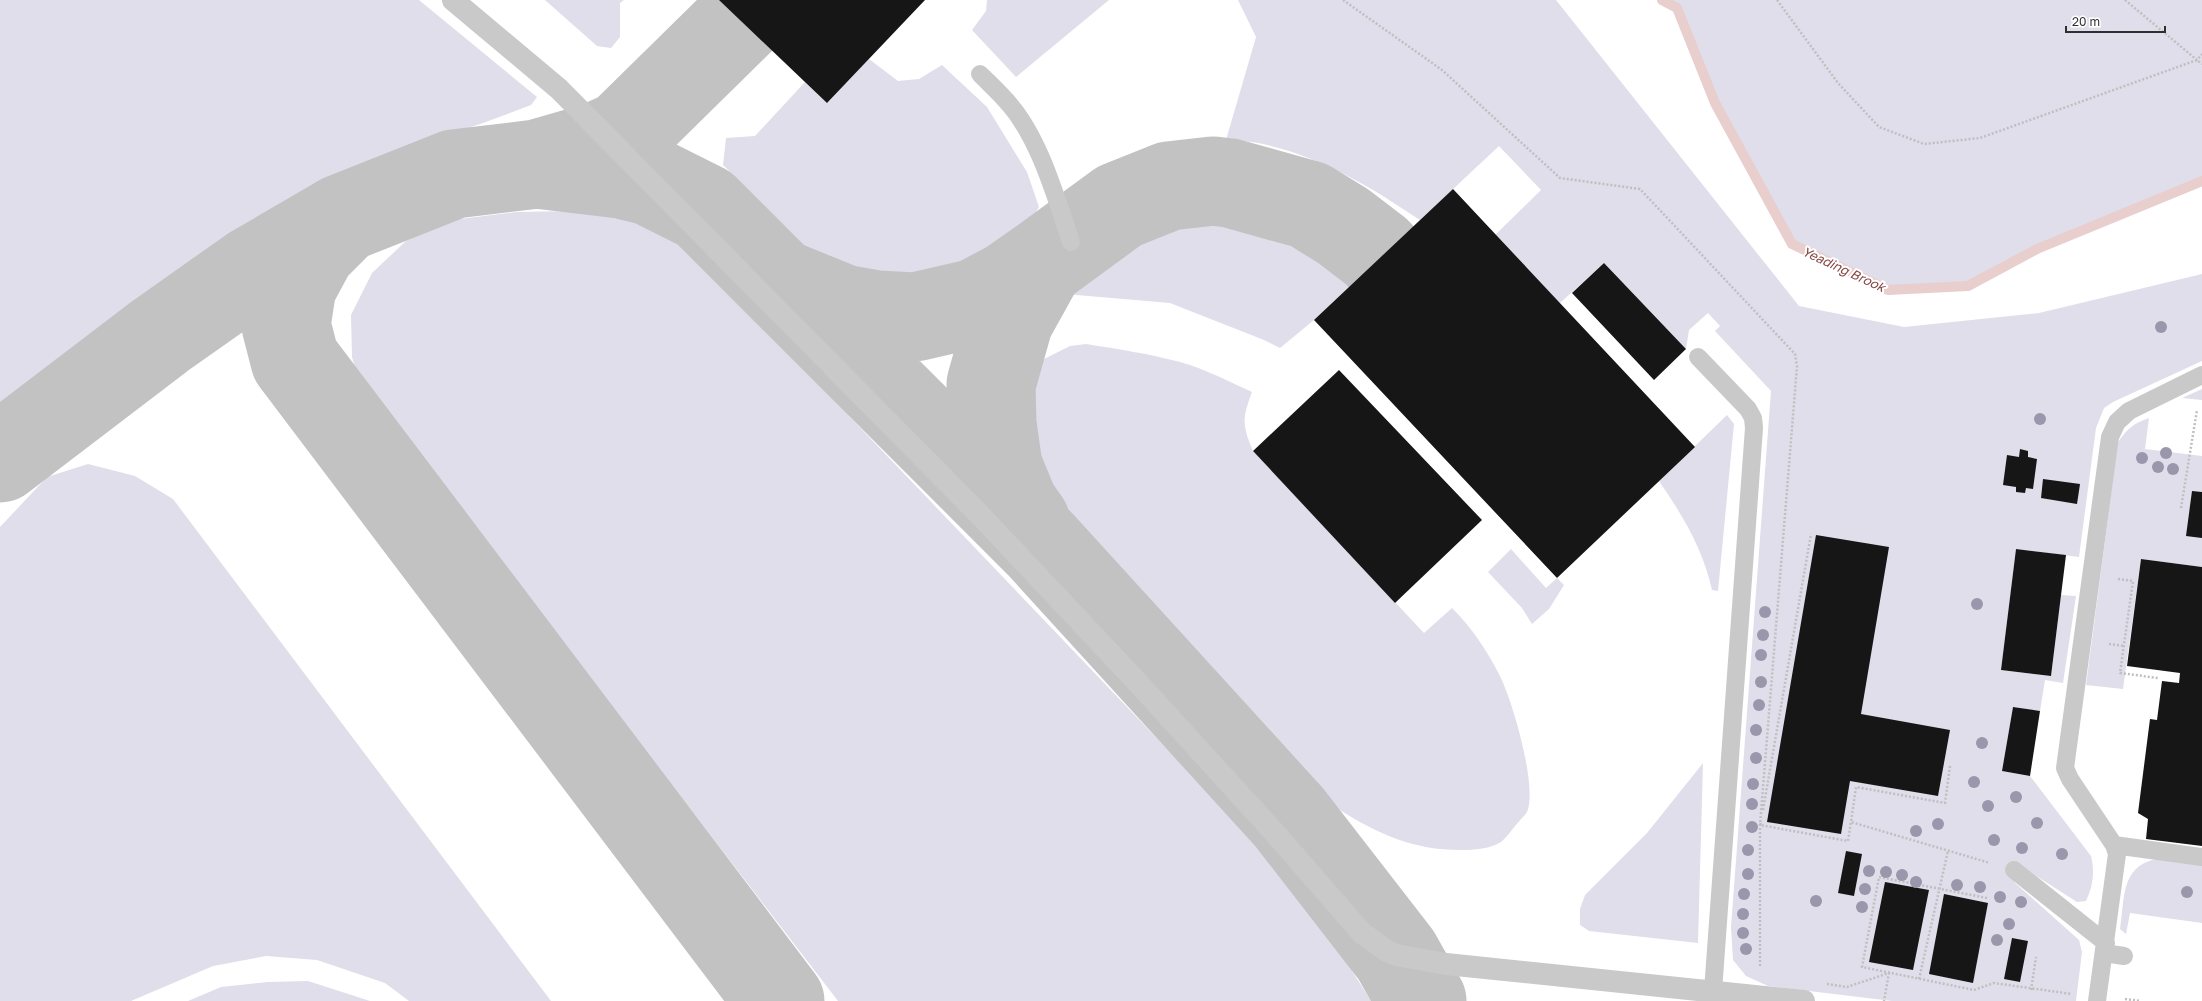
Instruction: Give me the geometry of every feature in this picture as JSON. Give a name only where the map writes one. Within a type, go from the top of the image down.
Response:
[{"type":"street","points":[[453,0],[559,89],[979,514],[1155,702],[1273,831],[1362,933],[1386,951],[1396,955],[1446,964],[1804,1001]]},
{"type":"lane","points":[[980,74],[1011,106],[1034,144],[1052,188],[1071,242]]},
{"type":"lane","points":[[1698,357],[1748,409],[1753,418],[1754,428],[1713,991]]},
{"type":"lane","points":[[2098,999],[2117,854],[2114,845],[2070,779],[2065,768],[2110,437],[2117,422],[2128,411],[2202,375]]},
{"type":"lane","points":[[2144,403],[2169,406]]},
{"type":"lane","points":[[2114,845],[2202,856]]},
{"type":"lane","points":[[2014,870],[2105,948],[2124,956]]},
{"type":"path","points":[[1343,0],[1442,70],[1560,178],[1640,189],[1795,354],[1797,366],[1760,825],[1760,996]]},
{"type":"path","points":[[1777,0],[1838,83],[1879,127],[1924,144],[1980,138],[2197,60],[2202,54]]},
{"type":"path","points":[[2125,0],[2202,64]]},
{"type":"path","points":[[2182,508],[2197,410]]},
{"type":"path","points":[[1760,825],[1811,534]]},
{"type":"path","points":[[2091,575],[2133,581],[2120,673],[2158,678]]},
{"type":"path","points":[[1760,825],[1848,841],[1856,787],[1945,803],[1950,766]]},
{"type":"path","points":[[1851,822],[2014,870]]},
{"type":"path","points":[[1919,979],[1948,851]]},
{"type":"path","points":[[1987,898],[1879,877],[1862,967],[1974,990],[1994,983],[2031,990],[2098,999],[2140,1001]]},
{"type":"path","points":[[2031,990],[2036,957]]},
{"type":"path","points":[[1825,983],[1847,987],[1889,973]]},
{"type":"path","points":[[1884,1001],[1889,973]]},
{"type":"shaded area","points":[[0,0],[419,0],[537,97],[531,105],[483,123],[394,152],[258,218],[0,418]]},
{"type":"shaded area","points":[[545,0],[624,0],[620,3],[620,37],[611,48],[597,46]]},
{"type":"shaded area","points":[[987,0],[1109,0],[1016,77],[972,30],[986,11]]},
{"type":"shaded area","points":[[1238,0],[1556,0],[1799,306],[1904,327],[2039,313],[2202,274],[2202,361],[2113,402],[2104,408],[2096,428],[2079,557],[2016,549],[2001,670],[2051,676],[2061,595],[2076,596],[2063,683],[2045,680],[2040,711],[2013,707],[2002,771],[2030,776],[2091,856],[2093,879],[2086,901],[2077,902],[2016,863],[2014,882],[2079,940],[2082,952],[2076,1001],[1892,1001],[1768,986],[1746,976],[1733,960],[1731,927],[1771,391],[1715,331],[1720,326],[1708,313],[1689,330],[1686,349],[1604,263],[1560,303],[1495,235],[1541,190],[1499,146],[1420,220],[1383,196],[1326,165],[1285,150],[1258,143],[1226,140],[1256,37]]},
{"type":"shaded area","points":[[1662,0],[2202,0],[2202,181],[2037,249],[1968,286],[1888,290],[1792,244],[1715,103],[1678,8]]},
{"type":"shaded area","points":[[869,59],[898,81],[919,79],[942,65],[987,107],[1027,172],[1039,207],[1019,241],[988,260],[934,276],[877,277],[811,253],[723,165],[726,138],[755,136],[805,82],[827,103]]},
{"type":"shaded area","points":[[572,211],[628,216],[679,238],[1277,864],[1349,966],[1371,1001],[838,1001],[358,377],[352,357],[351,315],[372,273],[406,241],[452,220],[517,212]]},
{"type":"shaded area","points":[[1229,220],[1269,225],[1295,232],[1331,250],[1365,272],[1314,320],[1280,348],[1264,340],[1170,303],[1065,294],[1105,259],[1133,240],[1149,232],[1165,226],[1183,222]]},
{"type":"shaded area","points":[[1086,344],[1146,354],[1180,362],[1252,392],[1246,409],[1245,428],[1253,451],[1424,633],[1452,608],[1466,623],[1489,656],[1499,674],[1516,722],[1526,764],[1529,783],[1527,812],[1501,842],[1489,847],[1474,850],[1447,850],[1430,848],[1398,840],[1383,834],[1338,809],[1064,516],[1051,496],[1039,468],[1032,437],[1031,407],[1033,392],[1042,360],[1070,346]]},
{"type":"shaded area","points":[[2202,389],[2202,400],[2182,398]]},
{"type":"shaded area","points":[[1727,415],[1734,424],[1718,591],[1712,590],[1698,547],[1684,520],[1659,481]]},
{"type":"shaded area","points":[[2149,418],[2145,449],[2202,456],[2202,567],[2141,559],[2123,689],[2086,685],[2118,442],[2131,427]]},
{"type":"shaded area","points":[[88,464],[135,476],[173,499],[551,1001],[409,1001],[385,983],[317,960],[266,956],[213,966],[131,1001],[0,1001],[0,527],[47,477]]},
{"type":"shaded area","points":[[1511,549],[1546,588],[1557,578],[1564,585],[1549,609],[1532,624],[1522,608],[1488,572]]},
{"type":"shaded area","points":[[1703,763],[1698,943],[1589,931],[1580,925],[1580,909],[1585,895],[1647,833]]},
{"type":"shaded area","points":[[2156,859],[2202,864],[2202,923],[2130,913],[2126,934],[2120,929],[2126,886],[2136,869],[2144,863]]},
{"type":"shaded area","points":[[308,981],[370,1001],[188,1001],[221,987],[268,982]]},
{"type":"building","points":[[719,0],[925,0],[827,103]]},
{"type":"building","points":[[1453,189],[1695,447],[1557,578],[1314,320]]},
{"type":"building","points":[[1604,263],[1686,349],[1654,380],[1572,293]]},
{"type":"building","points":[[1339,370],[1482,520],[1395,603],[1253,451]]},
{"type":"building","points":[[2020,449],[2028,451],[2028,457],[2037,459],[2033,489],[2026,488],[2025,493],[2016,492],[2016,487],[2003,485],[2007,455],[2019,457]]},
{"type":"building","points":[[2043,479],[2080,484],[2077,504],[2041,498]]},
{"type":"building","points":[[2192,491],[2202,492],[2202,538],[2186,536]]},
{"type":"building","points":[[1816,535],[1889,547],[1861,714],[1950,730],[1938,796],[1850,781],[1841,834],[1767,822]]},
{"type":"building","points":[[2016,549],[2066,555],[2051,676],[2001,670]]},
{"type":"building","points":[[2141,559],[2202,567],[2202,846],[2146,839],[2148,819],[2138,813],[2150,719],[2157,720],[2162,681],[2179,683],[2180,673],[2127,666]]},
{"type":"building","points":[[2013,707],[2040,711],[2030,776],[2002,771]]},
{"type":"building","points":[[1846,851],[1862,854],[1854,896],[1838,893]]},
{"type":"building","points":[[1885,882],[1929,890],[1913,970],[1869,962]]},
{"type":"building","points":[[1944,894],[1988,903],[1973,983],[1929,974]]},
{"type":"building","points":[[2012,938],[2028,941],[2020,982],[2004,979]]},
{"type":"waterway","name":"Yeading Brook","points":[[1662,0],[1677,8],[1715,103],[1792,244],[1888,290],[1968,286],[2037,249],[2202,181]]},
{"type":"taxiway","points":[[537,164],[596,147],[623,135],[740,20]]},
{"type":"taxiway","points":[[0,458],[160,336],[252,271],[343,218],[454,174],[537,164],[621,174],[650,181],[704,208],[1041,545],[1289,817],[1396,955],[1422,1001]]},
{"type":"taxiway","points":[[784,285],[843,309],[877,315],[915,317],[976,303],[1010,285],[1119,206],[1169,186],[1213,181],[1230,183],[1309,205],[1343,226],[1377,252],[1381,257]]},
{"type":"taxiway","points":[[343,218],[312,249],[292,286],[286,325],[295,360],[780,1001]]},
{"type":"taxiway","points":[[1026,523],[1014,506],[998,467],[992,424],[991,384],[1009,320],[1040,264]]}]
